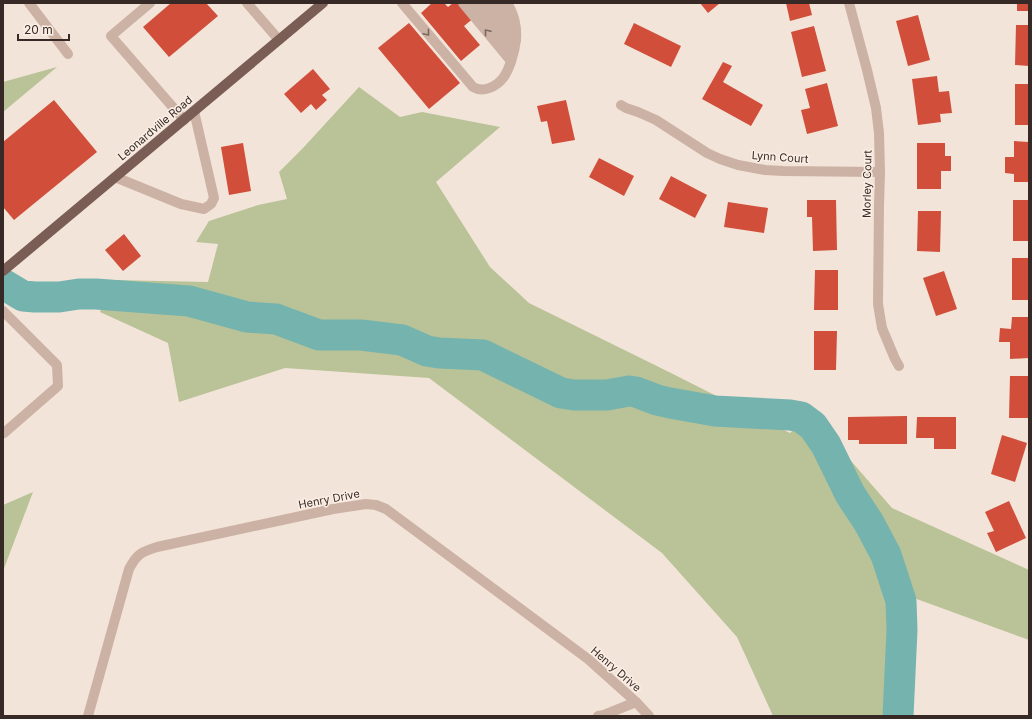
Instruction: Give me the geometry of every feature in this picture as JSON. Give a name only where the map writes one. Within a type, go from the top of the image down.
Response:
[{"type":"main road","name":"Leonardville Road","points":[[3,272],[323,3]]},
{"type":"street","points":[[29,3],[68,54]]},
{"type":"street","points":[[150,3],[111,36],[184,120]]},
{"type":"street","points":[[247,3],[278,40]]},
{"type":"street","points":[[402,3],[473,87],[480,90],[497,84],[503,78],[511,61],[516,40],[515,25],[513,15],[507,3]]},
{"type":"street","points":[[463,3],[511,61]]},
{"type":"street","points":[[475,3],[514,50]]},
{"type":"street","points":[[485,3],[516,40]]},
{"type":"street","points":[[496,3],[515,25]]},
{"type":"street","name":"Morley Court","points":[[849,3],[867,70],[880,133],[878,304],[882,328],[899,366]]},
{"type":"street","name":"Lynn Court","points":[[621,106],[656,120],[707,153],[738,165],[771,170],[880,172]]},
{"type":"street","points":[[115,178],[181,204],[204,208],[211,204],[214,198],[194,111]]},
{"type":"street","points":[[3,311],[57,365],[58,386],[4,433],[3,432]]},
{"type":"street","name":"Henry Drive","points":[[88,716],[129,569],[134,559],[142,552],[165,545],[334,509],[366,504],[376,505],[386,509],[588,658],[649,716]]},
{"type":"street","points":[[598,716],[636,702]]},
{"type":"green space","points":[[57,67],[3,112],[3,82]]},
{"type":"green space","points":[[359,87],[400,117],[422,112],[500,127],[436,182],[490,267],[529,303],[790,433],[811,415],[892,508],[1029,570],[1029,640],[914,598],[906,716],[773,716],[737,637],[662,553],[429,378],[285,368],[179,402],[168,343],[100,312],[113,280],[208,282],[218,244],[196,242],[209,221],[258,205],[287,199],[279,172]]},
{"type":"green space","points":[[33,492],[3,571],[3,505]]},
{"type":"building","points":[[171,3],[206,3],[218,16],[169,57],[143,27]]},
{"type":"building","points":[[432,3],[444,3],[448,7],[453,3],[488,3],[486,8],[464,26],[480,45],[461,61],[421,13]]},
{"type":"building","points":[[700,3],[720,3],[708,13]]},
{"type":"building","points":[[786,3],[809,3],[812,15],[790,21]]},
{"type":"building","points":[[1017,3],[1029,3],[1029,11],[1017,11]]},
{"type":"building","points":[[918,15],[930,60],[908,66],[896,21]]},
{"type":"building","points":[[409,23],[460,83],[429,109],[378,48]]},
{"type":"building","points":[[634,23],[681,46],[671,67],[624,44]]},
{"type":"building","points":[[1016,25],[1029,25],[1029,66],[1015,65]]},
{"type":"building","points":[[814,26],[826,71],[802,77],[791,32]]},
{"type":"building","points":[[723,62],[732,66],[723,82],[763,105],[751,126],[702,99]]},
{"type":"building","points":[[313,69],[330,89],[322,95],[327,100],[316,110],[311,104],[301,113],[284,94]]},
{"type":"building","points":[[937,76],[939,92],[949,91],[952,113],[940,114],[941,122],[918,125],[912,79]]},
{"type":"building","points":[[827,83],[838,126],[807,134],[801,110],[810,108],[805,89]]},
{"type":"building","points":[[1015,84],[1029,84],[1029,125],[1015,125]]},
{"type":"building","points":[[54,100],[97,152],[14,220],[3,207],[3,142]]},
{"type":"building","points":[[566,100],[575,140],[552,144],[547,121],[541,122],[537,106]]},
{"type":"building","points":[[1014,141],[1029,142],[1029,182],[1014,182],[1014,174],[1005,173],[1005,157],[1014,157]]},
{"type":"building","points":[[243,143],[251,191],[229,195],[221,147]]},
{"type":"building","points":[[917,143],[945,143],[945,156],[951,156],[951,171],[941,171],[941,189],[917,189]]},
{"type":"building","points":[[599,158],[634,176],[624,196],[589,177]]},
{"type":"building","points":[[671,176],[707,195],[695,218],[659,199]]},
{"type":"building","points":[[807,200],[836,200],[837,250],[813,251],[812,217],[807,217]]},
{"type":"building","points":[[1013,200],[1029,200],[1029,241],[1013,241]]},
{"type":"building","points":[[728,202],[768,208],[764,233],[724,227]]},
{"type":"building","points":[[918,211],[941,211],[940,252],[917,251]]},
{"type":"building","points":[[124,234],[141,256],[123,271],[105,250]]},
{"type":"building","points":[[1012,258],[1029,258],[1029,300],[1012,300]]},
{"type":"building","points":[[815,270],[838,270],[838,310],[814,310]]},
{"type":"building","points":[[944,271],[957,309],[936,316],[923,278]]},
{"type":"building","points":[[1012,317],[1029,317],[1029,358],[1010,359],[1010,342],[999,342],[1000,328],[1011,329]]},
{"type":"building","points":[[814,331],[837,331],[836,370],[814,370]]},
{"type":"building","points":[[1010,376],[1029,376],[1029,418],[1009,418]]},
{"type":"building","points":[[907,416],[907,444],[859,444],[859,440],[848,440],[848,417]]},
{"type":"building","points":[[917,417],[956,417],[956,449],[934,449],[934,438],[916,438]]},
{"type":"building","points":[[1002,435],[1027,443],[1015,482],[991,474]]},
{"type":"building","points":[[1009,501],[1026,538],[996,552],[987,533],[994,531],[985,512]]},
{"type":"waterway","points":[[3,284],[23,296],[59,297],[79,294],[96,294],[189,301],[247,317],[276,319],[319,335],[361,335],[402,340],[427,351],[439,353],[483,355],[561,393],[574,395],[607,395],[629,391],[657,400],[715,411],[790,415],[801,417],[813,426],[826,445],[850,494],[869,523],[886,555],[901,601],[902,630],[898,716]]}]
